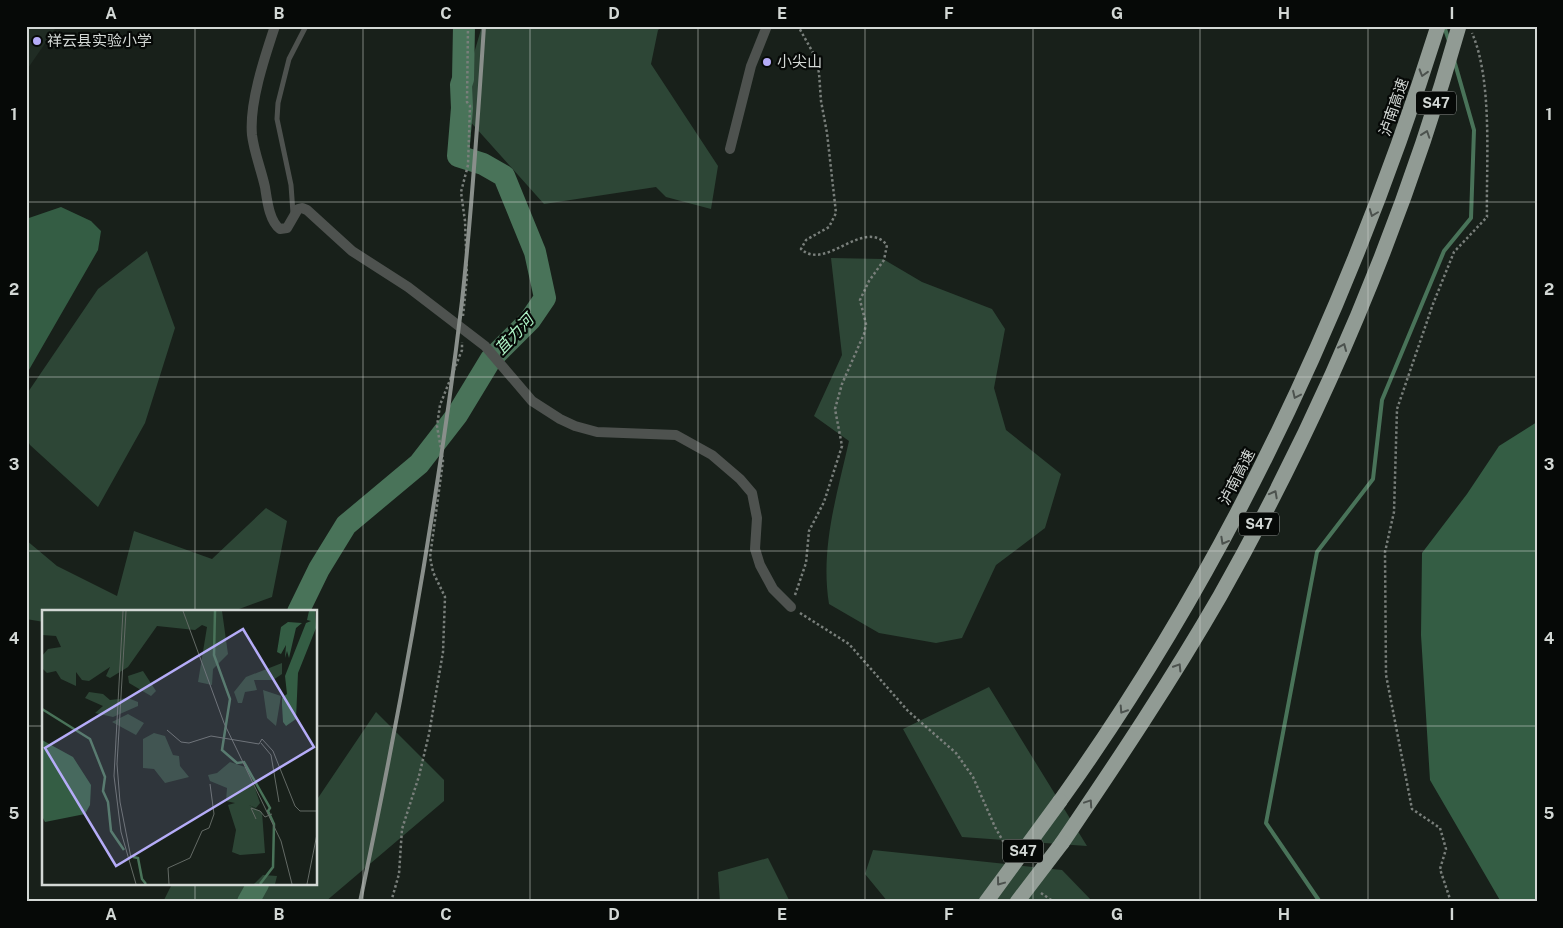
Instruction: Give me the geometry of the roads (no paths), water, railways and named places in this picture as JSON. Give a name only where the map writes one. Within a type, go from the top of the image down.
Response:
[{"type":"highway","name":"泸南高速","points":[[986,902],[1060,801],[1139,685],[1195,592],[1236,518],[1314,356],[1391,168],[1438,26]]},
{"type":"highway","name":"S47","points":[[1017,902],[1062,843],[1124,752],[1183,658],[1265,512],[1335,366],[1410,180],[1459,26]]},
{"type":"street","points":[[275,26],[264,61],[252,116],[252,133],[274,223],[280,229],[285,229],[300,208],[307,210],[352,251],[408,287],[486,346],[532,401],[570,424],[612,433],[676,434],[712,455],[740,479],[753,498],[757,518],[755,548],[760,565],[773,589],[791,607]]},
{"type":"street","points":[[730,150],[751,66],[767,26]]},
{"type":"lane","points":[[293,218],[291,185],[277,119],[278,103],[289,59],[306,26]]},
{"type":"waterway","name":"苴力河","points":[[299,610],[319,569],[346,525],[419,464],[457,415],[491,359],[530,320],[545,298],[535,252],[504,176],[483,164],[458,156],[462,108],[461,85],[463,79],[464,26]]},
{"type":"waterway","points":[[1444,26],[1449,41]]},
{"type":"waterway","points":[[1320,902],[1266,823],[1317,552],[1373,479],[1382,400],[1444,251],[1471,218],[1474,130],[1454,60]]},
{"type":"waterway","name":"苴力河","points":[[248,902],[257,886]]},
{"type":"railway","points":[[360,902],[418,603],[442,452],[466,267],[484,26]]},
{"type":"place","name":"祥云县实验小学","points":[[37,41]]},
{"type":"place","name":"小尖山","points":[[767,62]]}]
